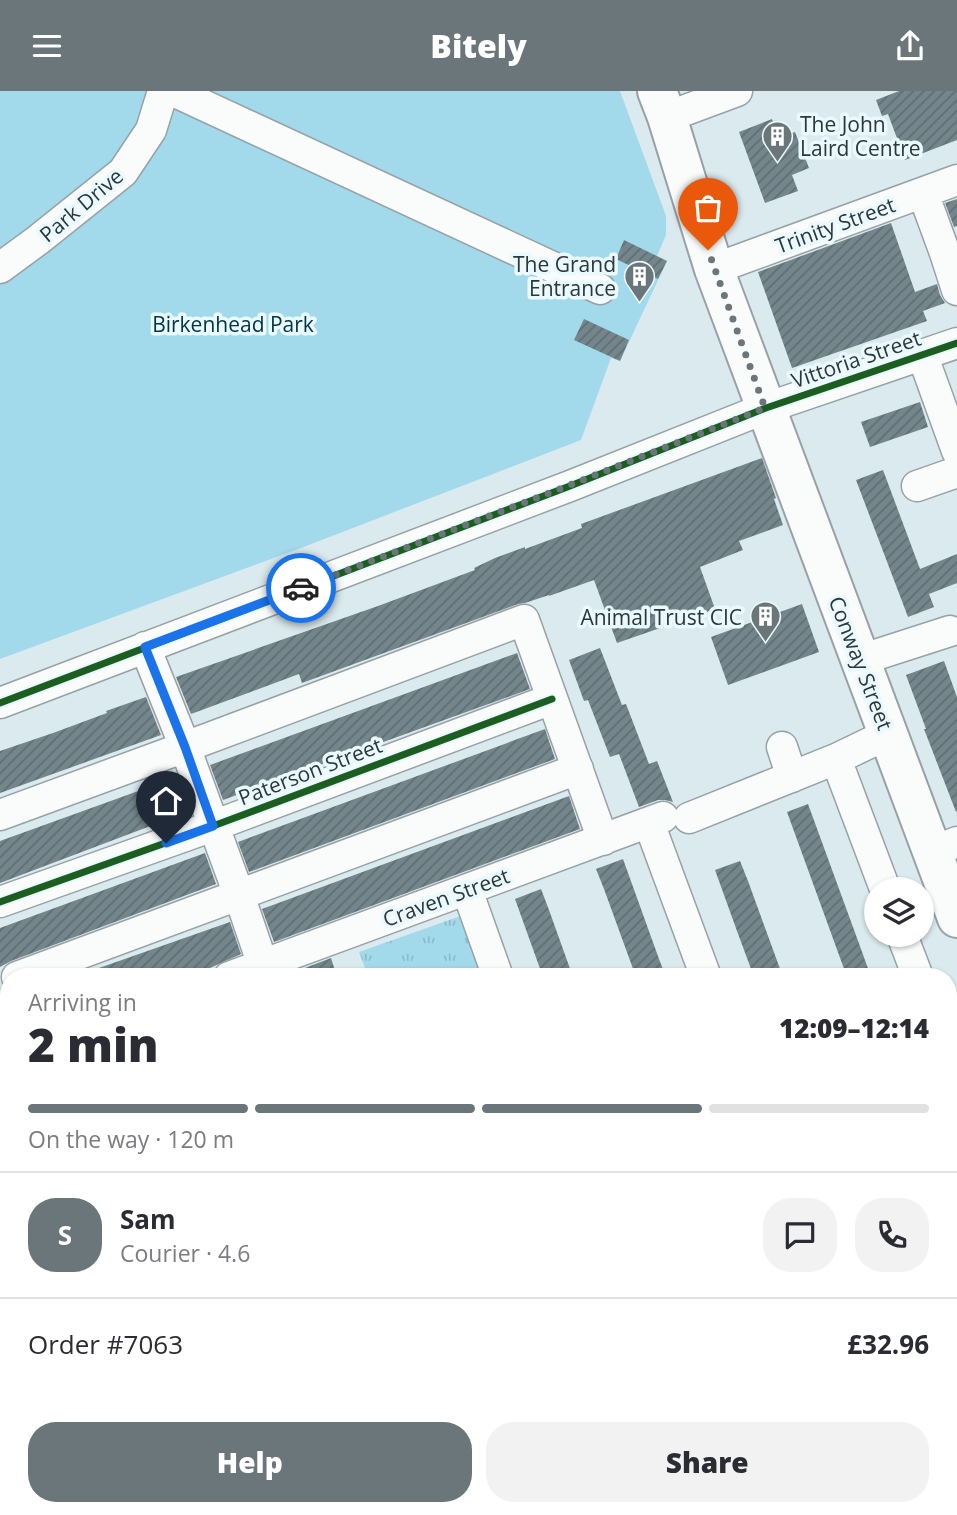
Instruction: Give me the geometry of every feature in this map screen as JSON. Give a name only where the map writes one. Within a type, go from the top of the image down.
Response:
[{"type":"main road","name":"Conway Street","points":[[662,104],[714,269],[888,734],[944,847],[957,918]]},
{"type":"street","name":"Park Drive","points":[[0,268],[123,172],[151,130],[163,91]]},
{"type":"street","points":[[173,91],[600,289]]},
{"type":"street","points":[[662,104],[737,91]]},
{"type":"street","name":"Trinity Street","points":[[714,269],[957,180]]},
{"type":"street","points":[[923,193],[951,251],[957,290]]},
{"type":"street","name":"Vittoria Street","points":[[0,703],[765,408],[957,342]]},
{"type":"street","points":[[922,355],[957,450]]},
{"type":"street","points":[[917,487],[957,472]]},
{"type":"street","points":[[0,815],[524,620],[603,840]]},
{"type":"street","points":[[860,660],[950,631]]},
{"type":"street","points":[[145,647],[185,747],[264,968]]},
{"type":"street","name":"Paterson Street","points":[[0,902],[213,826],[552,699]]},
{"type":"street","name":"Craven Street","points":[[270,968],[467,890],[603,840],[792,776],[888,734]]},
{"type":"street","points":[[782,747],[792,776]]},
{"type":"street","points":[[836,759],[880,877]]},
{"type":"street","points":[[41,968],[578,769]]},
{"type":"street","points":[[667,819],[704,968]]},
{"type":"street","points":[[467,890],[495,968]]},
{"type":"street","points":[[907,947],[915,968]]},
{"type":"green space","name":"Birkenhead Park","points":[[0,91],[620,91],[666,216],[666,235],[657,256],[667,261],[620,361],[611,358],[581,440],[301,548],[0,659]]},
{"type":"green space","points":[[469,913],[491,968],[365,968],[359,952]]},
{"type":"building","points":[[899,91],[957,91],[957,140],[905,160],[888,114],[882,116],[876,100]]},
{"type":"building","name":"The John Laird Centre","points":[[772,119],[779,137],[795,132],[809,168],[792,175],[798,191],[765,203],[739,132]]},
{"type":"building","points":[[957,199],[957,226],[954,227],[945,203]]},
{"type":"building","points":[[891,223],[915,292],[937,284],[945,303],[923,311],[927,321],[792,368],[758,272]]},
{"type":"building","points":[[624,240],[667,261],[658,279],[616,259]]},
{"type":"building","points":[[584,319],[629,340],[620,361],[574,340]]},
{"type":"building","points":[[920,402],[928,427],[870,447],[861,422]]},
{"type":"building","points":[[762,458],[783,525],[739,541],[743,550],[700,567],[715,609],[617,643],[594,580],[518,604],[302,683],[299,674],[191,714],[176,677],[475,570],[474,568],[495,558],[582,528],[581,524]]},
{"type":"building","points":[[883,470],[920,569],[957,554],[957,583],[929,594],[934,607],[908,617],[856,480]]},
{"type":"building","name":"Animal Trust CIC","points":[[802,604],[819,652],[728,685],[711,637]]},
{"type":"building","points":[[600,648],[622,705],[626,704],[649,764],[657,761],[673,802],[658,800],[639,807],[619,754],[610,757],[588,700],[584,701],[569,660]]},
{"type":"building","points":[[517,653],[530,689],[223,800],[210,765]]},
{"type":"building","points":[[944,661],[957,697],[956,812],[906,675]]},
{"type":"building","points":[[146,697],[161,735],[0,793],[0,751]]},
{"type":"building","points":[[545,729],[555,759],[249,872],[238,842]]},
{"type":"building","points":[[177,777],[190,811],[0,883],[0,841]]},
{"type":"building","points":[[569,796],[580,829],[274,942],[262,909]]},
{"type":"building","points":[[808,804],[868,968],[844,968],[787,812]]},
{"type":"building","points":[[205,853],[216,884],[0,967],[0,928]]},
{"type":"building","points":[[623,859],[663,968],[633,968],[596,869]]},
{"type":"building","points":[[740,861],[780,968],[751,968],[715,870]]},
{"type":"building","points":[[541,889],[570,968],[540,968],[515,899]]},
{"type":"building","points":[[230,922],[241,954],[210,968],[99,968]]},
{"type":"building","points":[[331,958],[334,968],[305,968]]},
{"type":"cycle path","points":[[0,703],[570,486],[766,408],[957,343]]},
{"type":"cycle path","points":[[0,902],[213,826],[552,699]]},
{"type":"way so far","points":[[301,588],[765,408],[708,250]]},
{"type":"place","name":"The John Laird Centre","points":[[777,163]]},
{"type":"place","name":"The Grand Entrance","points":[[639,303]]},
{"type":"place","name":"Animal Trust CIC","points":[[765,644]]},
{"type":"route","points":[[166,843],[213,826],[145,647],[301,588]]}]
